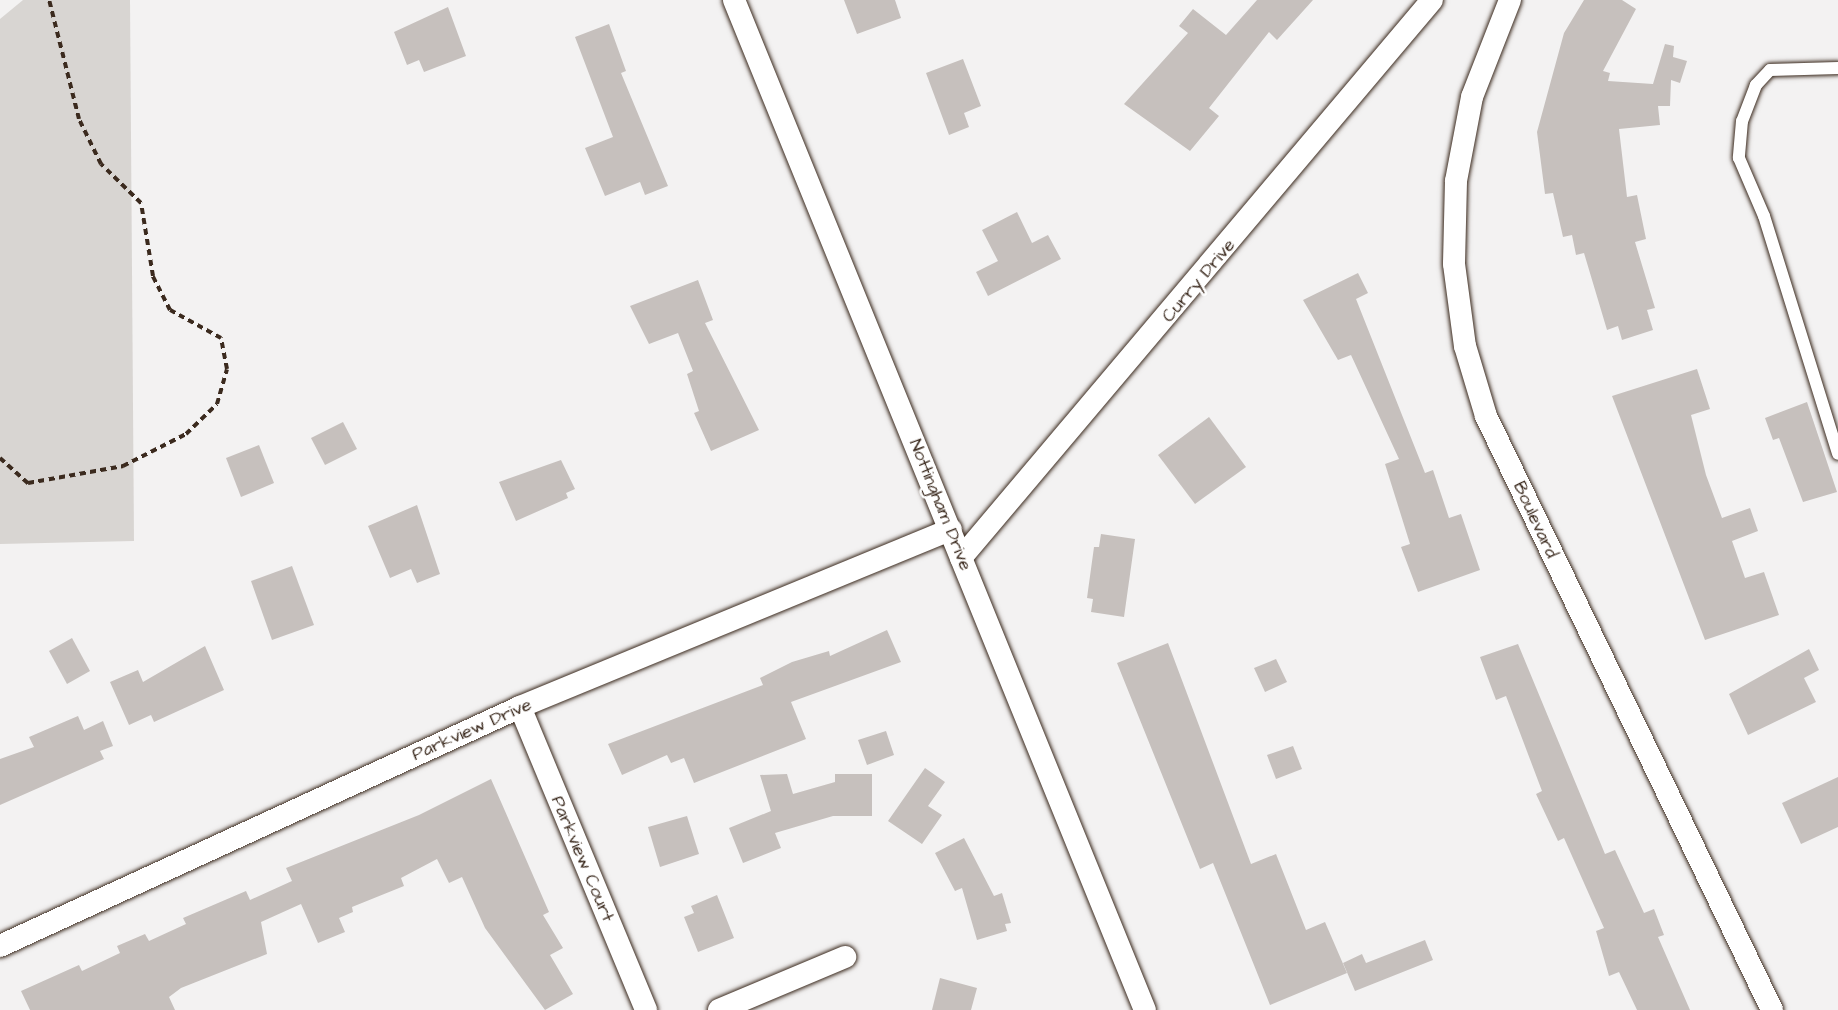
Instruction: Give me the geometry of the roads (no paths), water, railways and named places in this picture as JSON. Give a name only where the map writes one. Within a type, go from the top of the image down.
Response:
[{"type":"street","name":"Nottingham Drive","points":[[734,0],[1145,1010]]},
{"type":"street","name":"Curry Drive","points":[[961,558],[1432,0]]},
{"type":"street","name":"Boulevard","points":[[1510,0],[1472,97],[1456,181],[1454,264],[1465,346],[1486,416],[1772,1010]]},
{"type":"street","name":"Parkview Drive","points":[[0,946],[520,708],[951,529]]},
{"type":"street","name":"Parkview Court","points":[[520,708],[646,1010]]},
{"type":"street","points":[[719,1010],[845,957]]},
{"type":"lane","points":[[1838,68],[1770,70],[1756,85],[1742,121],[1739,158],[1764,216],[1838,454]]}]
